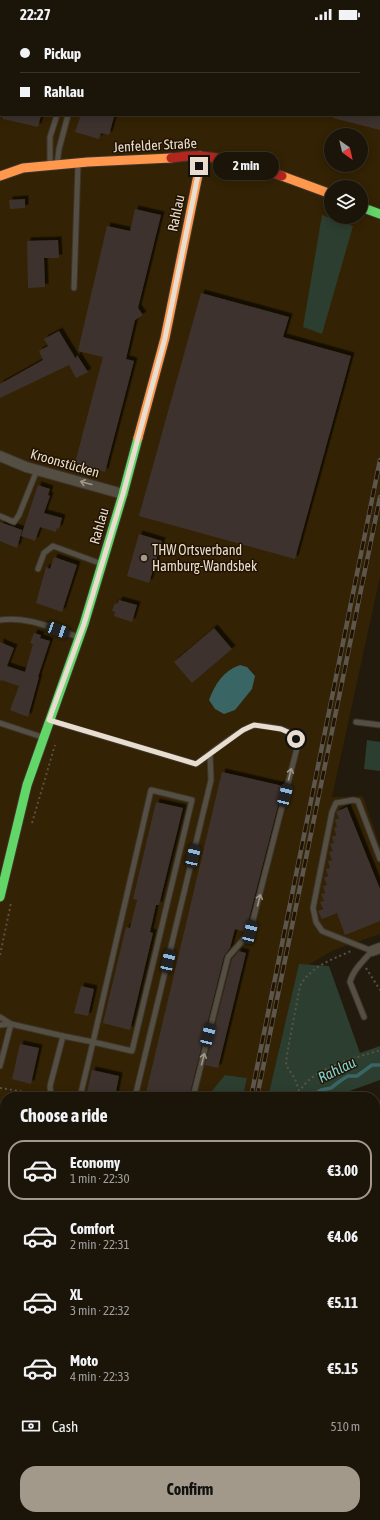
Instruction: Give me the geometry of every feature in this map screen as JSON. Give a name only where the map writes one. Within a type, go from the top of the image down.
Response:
[{"type":"street","name":"Jenfelder Straße","points":[[0,176],[23,168],[78,163],[200,156],[256,166],[324,191]]},
{"type":"street","name":"Rahlau","points":[[0,897],[27,785],[79,637],[103,564],[123,494],[165,338],[198,175],[200,156]]},
{"type":"street","points":[[368,210],[380,214]]},
{"type":"street","name":"Kroonstücken","points":[[0,456],[26,467],[123,494]]},
{"type":"lane","points":[[53,166],[50,137],[57,116]]},
{"type":"lane","points":[[53,166],[68,116]]},
{"type":"lane","points":[[74,288],[78,163]]},
{"type":"lane","points":[[0,516],[14,522],[19,515],[37,470]]},
{"type":"lane","points":[[38,569],[44,553],[52,546],[103,564]]},
{"type":"lane","points":[[0,620],[12,618],[39,623],[79,637]]},
{"type":"lane","points":[[49,720],[196,764],[243,730],[254,725],[281,729],[290,733],[296,739],[298,744],[250,932],[228,957],[194,1092]]},
{"type":"lane","points":[[356,722],[380,725]]},
{"type":"lane","points":[[0,723],[43,737]]},
{"type":"lane","points":[[136,1092],[211,780],[210,754]]},
{"type":"lane","points":[[0,1025],[11,1024],[63,1036],[93,1042],[132,1051],[192,800],[151,790],[93,1042],[81,1092]]},
{"type":"lane","points":[[376,950],[361,947],[322,931],[316,922],[313,908],[332,812],[336,803],[353,800],[358,801],[380,859]]},
{"type":"lane","points":[[364,1017],[350,982],[351,976],[360,964],[376,950]]},
{"type":"lane","points":[[0,1017],[11,1024]]},
{"type":"lane","points":[[0,1066],[11,1024]]},
{"type":"lane","points":[[50,1092],[50,1086],[63,1036]]},
{"type":"lane","points":[[380,1271],[380,1277]]},
{"type":"path","points":[[361,947],[317,967],[305,978],[300,986],[286,1065],[295,1079],[299,1091],[316,1075],[325,1070],[342,1062],[380,1050]]},
{"type":"path","points":[[360,964],[366,969],[380,990]]},
{"type":"path","points":[[0,1088],[27,1092]]},
{"type":"shaded area","points":[[0,116],[380,116],[380,577],[332,797],[363,796],[380,846],[380,934],[334,950],[298,971],[269,1092],[244,1092],[247,1078],[226,1075],[211,1092],[0,1092]]},
{"type":"green space","points":[[322,215],[324,216],[324,224],[347,224],[353,226],[322,334],[303,327]]},
{"type":"green space","points":[[367,740],[380,742],[380,771],[364,769]]},
{"type":"green space","points":[[299,964],[329,966],[360,1053],[380,1046],[380,1080],[347,1092],[269,1092]]},
{"type":"green space","points":[[225,1075],[247,1078],[244,1092],[211,1092]]},
{"type":"water","points":[[240,665],[247,667],[255,676],[252,689],[235,710],[224,714],[215,709],[209,700],[224,674]]},
{"type":"building","points":[[3,116],[41,116],[38,127],[3,119]]},
{"type":"building","points":[[81,116],[114,117],[109,135],[101,133],[99,139],[75,132]]},
{"type":"building","points":[[334,116],[380,116],[380,130],[333,118]]},
{"type":"building","points":[[25,199],[25,208],[10,209],[9,200]]},
{"type":"building","points":[[135,209],[161,215],[138,308],[143,315],[135,320],[126,359],[134,361],[105,472],[75,463],[103,357],[78,351],[107,226],[130,231]]},
{"type":"building","points":[[58,240],[59,258],[44,258],[45,287],[28,288],[27,241]]},
{"type":"building","points":[[201,293],[289,317],[283,337],[351,356],[295,559],[139,516]]},
{"type":"building","points":[[59,331],[76,359],[77,355],[88,372],[76,378],[69,365],[0,398],[0,384],[43,360],[39,351],[48,346],[44,339]]},
{"type":"building","points":[[38,485],[50,489],[48,495],[50,496],[44,513],[62,518],[59,529],[57,528],[56,532],[40,527],[35,541],[21,536]]},
{"type":"building","points":[[0,522],[22,530],[17,548],[0,541]]},
{"type":"building","name":"THW Ortsverband Hamburg-Wandsbek","points":[[139,534],[162,541],[149,583],[127,576]]},
{"type":"building","points":[[54,557],[77,565],[62,612],[36,603],[46,567],[50,569]]},
{"type":"building","points":[[119,600],[137,605],[132,622],[114,616],[115,612],[112,611],[115,603],[117,604]]},
{"type":"building","points":[[214,628],[232,649],[192,683],[174,662]]},
{"type":"building","points":[[34,633],[41,635],[40,638],[50,641],[38,677],[28,717],[10,710],[19,686],[1,680],[0,682],[0,642],[14,648],[7,666],[25,672],[33,644],[30,643]]},
{"type":"building","points":[[222,772],[283,786],[246,930],[245,932],[235,929],[230,948],[224,956],[190,1092],[146,1092]]},
{"type":"building","points":[[156,802],[183,808],[159,905],[156,905],[150,932],[153,933],[130,1030],[103,1023],[126,927],[130,928],[137,900],[133,899]]},
{"type":"building","points":[[347,807],[380,889],[380,921],[345,935],[337,913],[322,919],[318,911],[323,909],[320,902],[324,901],[321,894],[325,893],[323,886],[327,885],[324,878],[328,876],[326,869],[330,868],[328,861],[332,860],[329,852],[333,851],[330,844],[334,843],[332,837],[336,835],[334,828],[337,827],[335,820],[339,818],[336,812]]},
{"type":"building","points":[[239,951],[246,953],[218,1068],[205,1065],[232,959]]},
{"type":"building","points":[[81,986],[94,989],[88,1016],[74,1013]]},
{"type":"building","points":[[20,1044],[39,1048],[31,1084],[12,1079]]},
{"type":"building","points":[[92,1070],[119,1076],[116,1092],[87,1092]]},
{"type":"waterway","name":"Rahlau","points":[[318,1092],[331,1088],[348,1076],[357,1076],[372,1065],[380,1065]]},
{"type":"railway","points":[[252,1092],[380,460]]},
{"type":"railway","points":[[258,1092],[380,497]]},
{"type":"traffic: fast","points":[[368,210],[380,214]]},
{"type":"traffic: fast","points":[[0,897],[27,785],[84,624],[123,494],[138,438]]},
{"type":"traffic: slow","points":[[138,438],[165,338],[198,175],[200,156]]},
{"type":"traffic: slow","points":[[0,176],[23,168],[88,162],[171,158]]},
{"type":"traffic: slow","points":[[282,176],[324,191]]},
{"type":"traffic: jam","points":[[171,158],[186,156],[212,157],[253,166],[282,176]]},
{"type":"place","name":"THW Ortsverband Hamburg-Wandsbek","points":[[144,558]]},
{"type":"route","points":[[199,166],[165,338],[123,494],[84,624],[49,720],[196,764],[243,730],[254,725],[281,729],[290,733],[296,739]]}]
